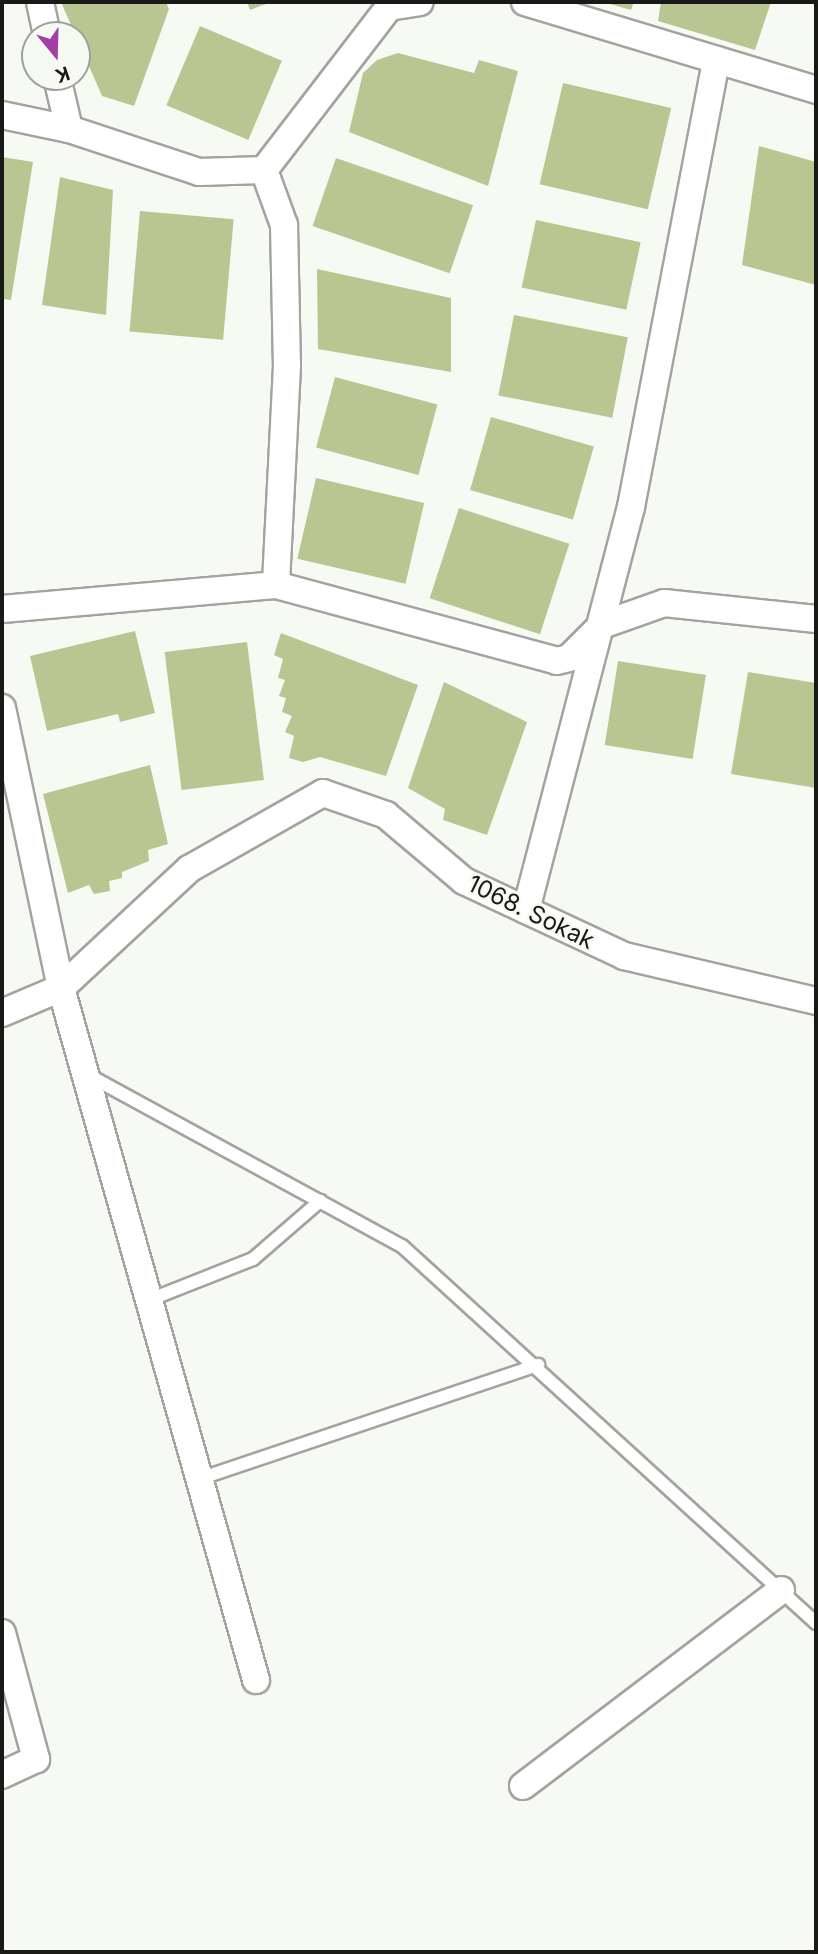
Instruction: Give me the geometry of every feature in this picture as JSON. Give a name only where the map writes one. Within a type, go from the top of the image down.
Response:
[{"type":"street","points":[[40,2],[44,21]]},
{"type":"street","points":[[264,170],[388,5],[420,2]]},
{"type":"street","points":[[526,2],[816,90]]},
{"type":"street","points":[[526,911],[631,508],[716,60]]},
{"type":"street","points":[[60,91],[69,129]]},
{"type":"street","points":[[2,115],[69,129],[199,172],[264,170]]},
{"type":"street","points":[[264,170],[284,225],[287,366],[276,585]]},
{"type":"street","points":[[2,609],[276,585],[557,661],[569,658],[602,625],[664,603],[816,619]]},
{"type":"street","points":[[2,708],[61,988],[256,1680]]},
{"type":"street","name":"1068. Sokak","points":[[2,1013],[61,988],[189,869],[323,793],[386,815],[464,881],[624,956],[816,1001]]},
{"type":"street","points":[[523,1786],[781,1590]]},
{"type":"street","points":[[2,1633],[36,1759],[2,1774]]},
{"type":"lane","points":[[85,1073],[402,1246],[538,1365],[816,1623]]},
{"type":"lane","points":[[149,1300],[253,1259],[320,1201]]},
{"type":"lane","points":[[199,1479],[538,1365]]},
{"type":"building","points":[[61,2],[166,2],[169,9],[134,106],[102,96],[91,71],[91,21],[69,21]]},
{"type":"building","points":[[247,2],[271,2],[250,10]]},
{"type":"building","points":[[603,2],[634,2],[631,10]]},
{"type":"building","points":[[661,2],[771,2],[755,50],[658,21]]},
{"type":"building","points":[[200,26],[282,61],[248,140],[166,105]]},
{"type":"building","points":[[398,53],[474,73],[479,60],[518,71],[488,186],[349,132],[363,73],[377,60]]},
{"type":"building","points":[[563,83],[671,108],[648,209],[540,184]]},
{"type":"building","points":[[759,146],[816,162],[816,285],[742,265]]},
{"type":"building","points":[[2,157],[33,162],[11,300],[2,299]]},
{"type":"building","points":[[336,158],[473,205],[450,273],[313,226]]},
{"type":"building","points":[[60,177],[113,190],[106,315],[42,305]]},
{"type":"building","points":[[140,211],[234,219],[223,340],[129,332]]},
{"type":"building","points":[[536,220],[641,242],[626,310],[522,287]]},
{"type":"building","points":[[317,269],[451,298],[451,372],[318,349]]},
{"type":"building","points":[[514,315],[628,337],[612,418],[498,395]]},
{"type":"building","points":[[335,377],[437,404],[418,475],[316,448]]},
{"type":"building","points":[[491,417],[594,446],[573,520],[470,490]]},
{"type":"building","points":[[316,478],[424,503],[405,584],[297,559]]},
{"type":"building","points":[[459,508],[569,544],[540,634],[430,598]]},
{"type":"building","points":[[135,631],[155,713],[120,722],[118,714],[47,731],[30,656]]},
{"type":"building","points":[[281,633],[418,685],[386,776],[320,757],[303,762],[289,758],[294,736],[285,732],[292,716],[282,712],[286,698],[279,696],[285,680],[278,678],[283,659],[274,655]]},
{"type":"building","points":[[247,642],[264,780],[182,790],[165,652]]},
{"type":"building","points":[[618,661],[706,675],[693,759],[605,745]]},
{"type":"building","points":[[748,672],[816,683],[816,788],[731,774]]},
{"type":"building","points":[[444,682],[527,722],[487,835],[443,820],[445,809],[408,788]]},
{"type":"building","points":[[150,765],[168,844],[148,850],[149,861],[122,872],[122,878],[109,881],[110,891],[94,894],[89,885],[68,893],[43,794]]}]
